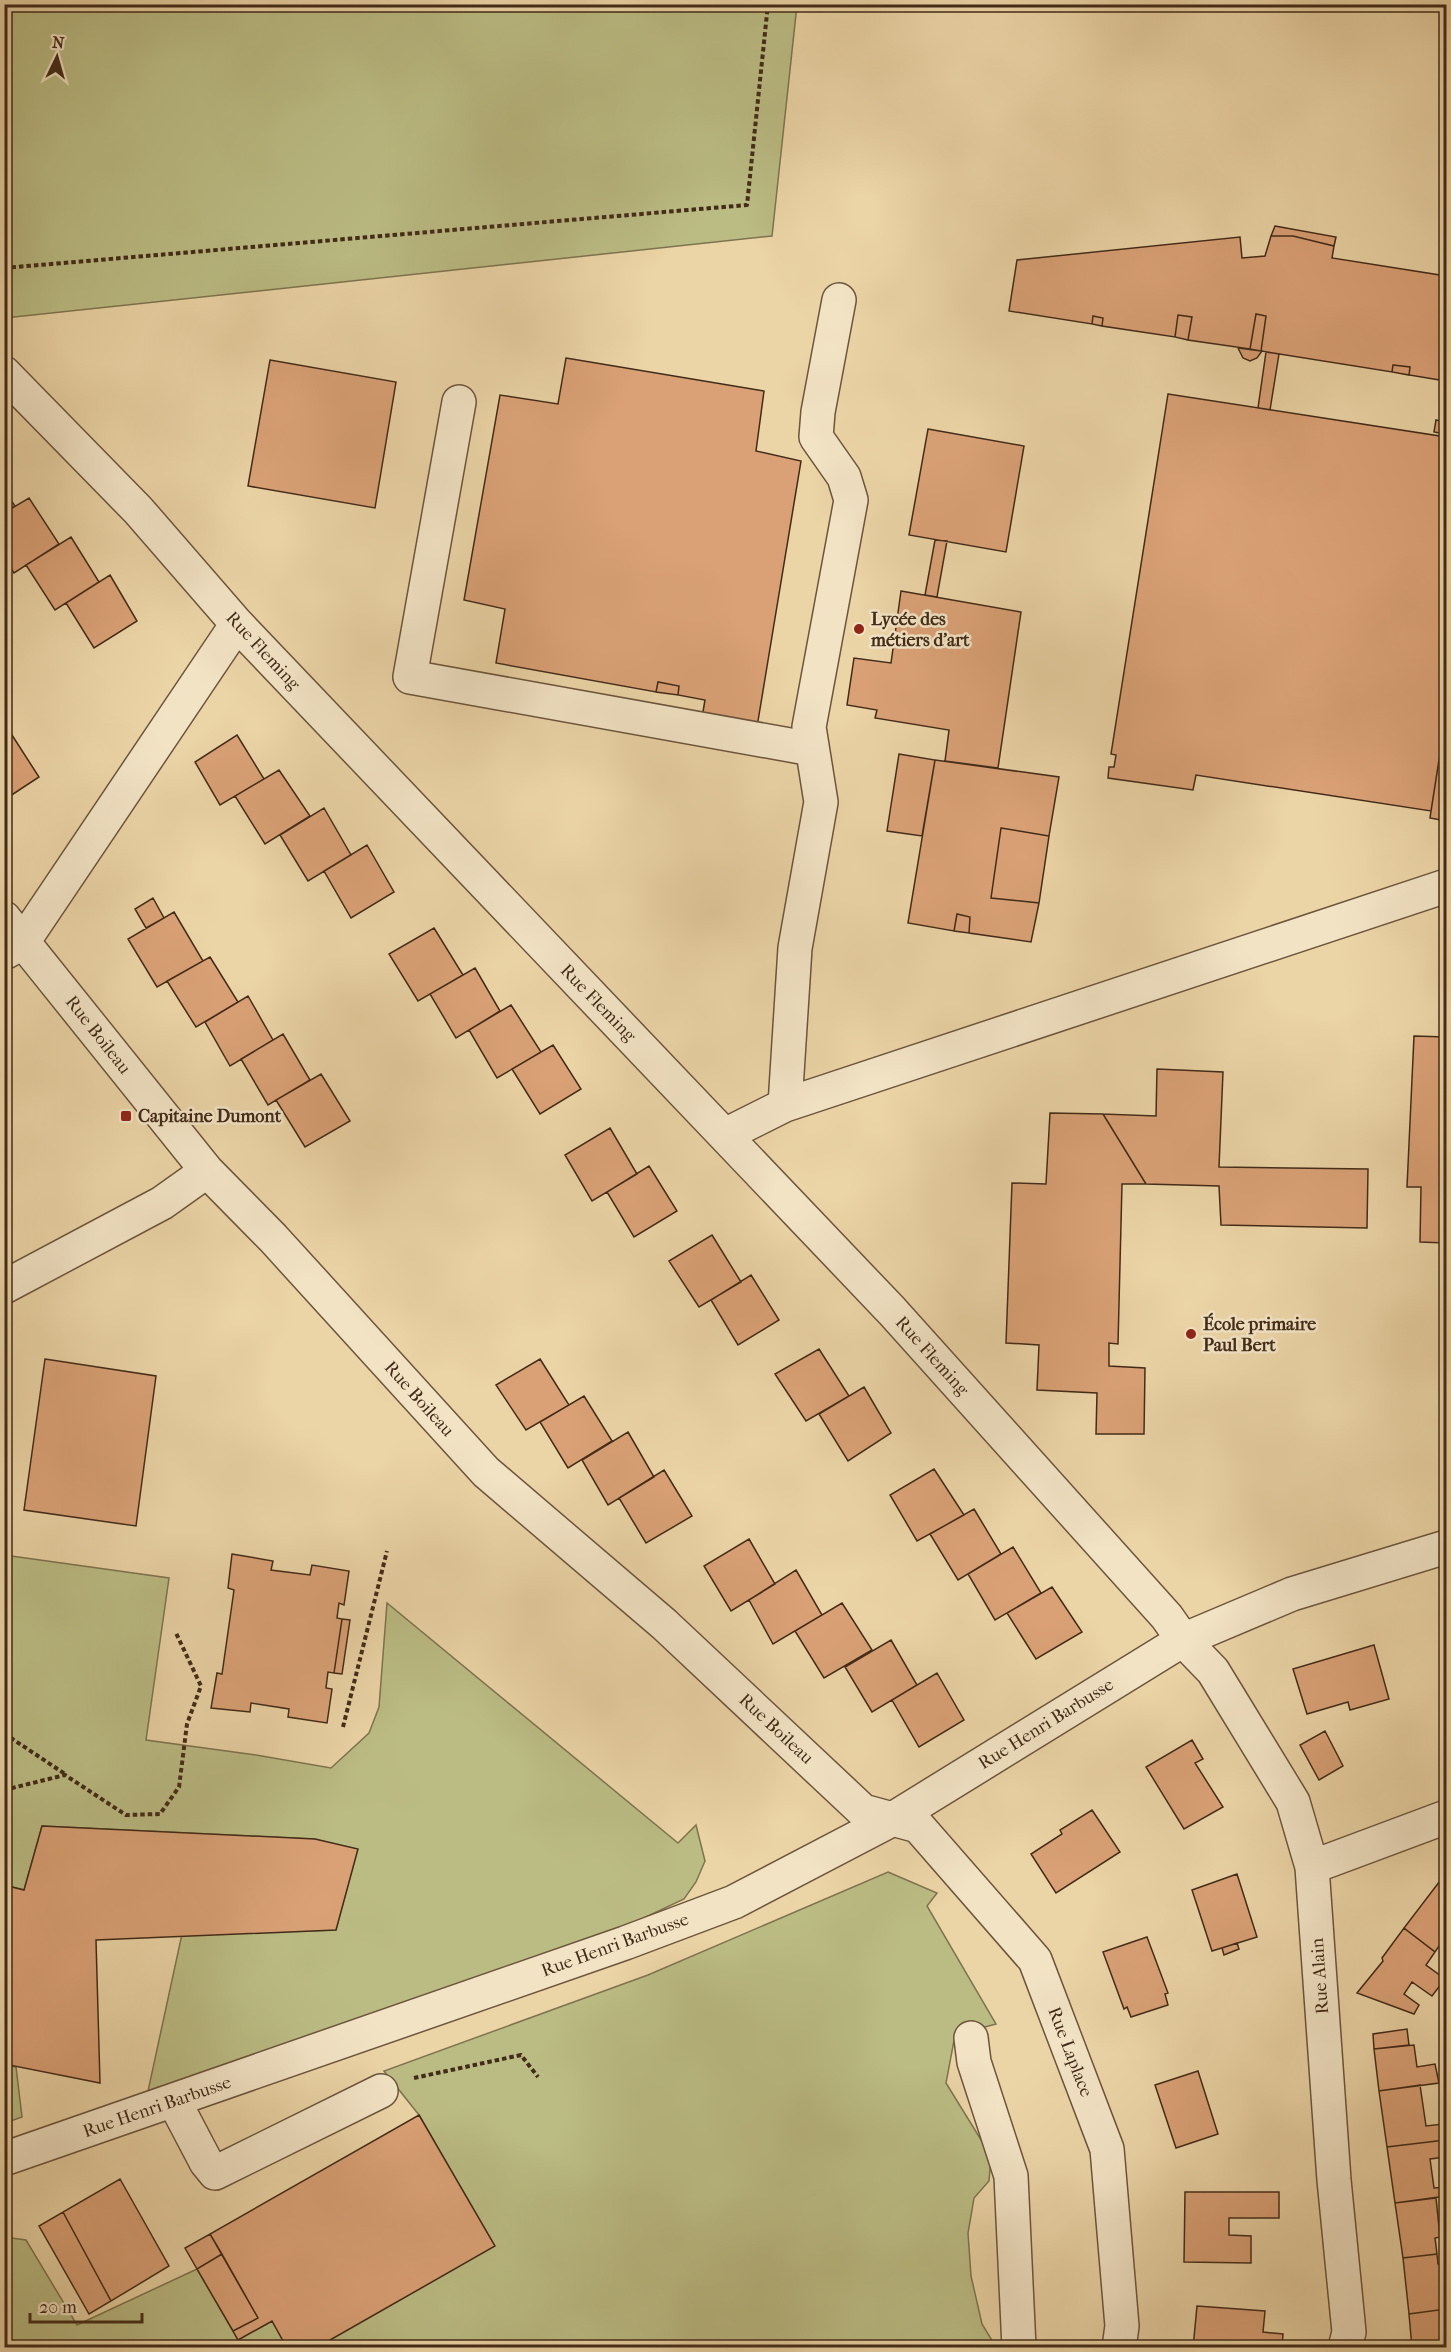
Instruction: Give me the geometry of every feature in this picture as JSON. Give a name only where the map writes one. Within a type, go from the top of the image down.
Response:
[{"type":"street","points":[[785,1105],[795,948],[821,802],[809,727],[851,500],[844,477],[816,437],[818,412],[839,300]]},
{"type":"street","name":"Rue Fleming","points":[[4,373],[138,510],[237,624],[892,1311],[1167,1617],[1183,1640]]},
{"type":"street","points":[[459,402],[410,677],[812,749]]},
{"type":"street","points":[[11,938],[237,624]]},
{"type":"street","points":[[724,1135],[785,1105],[1446,886]]},
{"type":"street","name":"Rue Boileau","points":[[11,938],[207,1171],[273,1238],[486,1472],[664,1624],[863,1811],[891,1820]]},
{"type":"street","points":[[4,1287],[153,1208],[207,1171]]},
{"type":"street","name":"Rue Henri Barbusse","points":[[4,2159],[614,1947],[734,1902],[891,1820],[1183,1640],[1292,1594],[1446,1547]]},
{"type":"street","name":"Rue Alain","points":[[1183,1640],[1213,1671],[1293,1802],[1312,1868],[1334,2180],[1349,2332],[1345,2348]]},
{"type":"street","points":[[1312,1868],[1446,1817]]},
{"type":"street","name":"Rue Laplace","points":[[891,1820],[918,1826],[1035,1960],[1107,2149],[1122,2326],[1119,2348]]},
{"type":"street","points":[[971,2038],[974,2062],[1011,2175],[1019,2348]]},
{"type":"street","points":[[174,2101],[206,2162],[215,2173],[381,2091]]},
{"type":"path","points":[[4,268],[747,205],[768,4]]},
{"type":"path","points":[[343,1727],[387,1551]]},
{"type":"path","points":[[4,1724],[11,1738],[126,1815],[160,1814],[179,1786],[188,1724],[201,1686],[176,1633]]},
{"type":"path","points":[[4,1790],[65,1775]]},
{"type":"path","points":[[381,2091],[409,2079],[521,2055],[538,2077]]},
{"type":"green space","points":[[4,5],[797,5],[772,236],[5,318]]},
{"type":"green space","points":[[4,1555],[169,1578],[146,1740],[331,1768],[369,1733],[379,1707],[387,1603],[678,1843],[696,1825],[705,1861],[696,1882],[684,1899],[629,1925],[148,2091],[182,1934],[336,1930],[357,1850],[314,1839],[42,1826],[24,1890],[5,1885]]},
{"type":"green space","points":[[888,1872],[937,1893],[927,1906],[996,2024],[955,2035],[946,2083],[991,2156],[989,2181],[974,2198],[968,2233],[971,2276],[982,2324],[996,2347],[316,2348],[494,2246],[419,2115],[384,2071],[648,1975]]},
{"type":"green space","points":[[4,2065],[16,2067],[22,2117],[5,2123]]},
{"type":"green space","points":[[4,2237],[26,2240],[77,2325],[197,2269],[238,2340],[272,2321],[287,2347],[5,2347]]},
{"type":"building","points":[[1275,226],[1336,237],[1334,246],[1293,236],[1271,236]]},
{"type":"building","points":[[1271,236],[1293,236],[1334,246],[1332,258],[1446,276],[1446,381],[1409,375],[1410,367],[1393,365],[1392,372],[1261,351],[1266,316],[1256,314],[1250,349],[1188,340],[1192,317],[1178,315],[1175,337],[1102,326],[1103,318],[1093,316],[1092,324],[1009,311],[1017,260],[1240,237],[1242,258],[1265,256]]},
{"type":"building","points":[[1256,314],[1266,316],[1261,351],[1250,349]]},
{"type":"building","points":[[1178,315],[1192,317],[1188,340],[1175,337]]},
{"type":"building","points":[[1093,316],[1103,318],[1102,326],[1092,324]]},
{"type":"building","points":[[1238,348],[1262,351],[1257,358],[1250,361],[1243,358]]},
{"type":"building","points":[[1266,352],[1279,354],[1270,410],[1258,408]]},
{"type":"building","points":[[566,358],[764,391],[756,451],[801,461],[756,733],[701,723],[705,700],[678,695],[679,686],[658,682],[656,692],[496,663],[505,609],[464,600],[500,395],[558,404]]},
{"type":"building","points":[[270,360],[396,382],[375,508],[248,486]]},
{"type":"building","points":[[1393,365],[1410,367],[1409,375],[1392,372]]},
{"type":"building","points":[[1168,394],[1446,437],[1446,715],[1431,811],[1196,775],[1193,790],[1108,778],[1109,767],[1114,767],[1116,755],[1111,754]]},
{"type":"building","points":[[1436,420],[1446,422],[1446,434],[1434,432]]},
{"type":"building","points":[[928,429],[1024,446],[1006,552],[909,535]]},
{"type":"building","points":[[4,490],[15,506],[4,513]]},
{"type":"building","points":[[29,498],[59,544],[14,573],[4,558],[4,513]]},
{"type":"building","points":[[71,537],[99,582],[55,610],[26,565]]},
{"type":"building","points":[[935,540],[947,541],[937,597],[925,595]]},
{"type":"building","points":[[110,575],[137,621],[94,648],[66,603]]},
{"type":"building","points":[[901,591],[1021,612],[998,768],[945,761],[949,730],[875,718],[877,710],[847,705],[854,658],[891,663]]},
{"type":"building","points":[[658,682],[679,686],[678,695],[656,692]]},
{"type":"building","points":[[1446,721],[1446,821],[1430,818]]},
{"type":"building","points":[[10,732],[39,777],[4,800],[4,736]]},
{"type":"building","points":[[237,735],[264,779],[220,805],[195,762]]},
{"type":"building","points":[[899,754],[935,760],[922,836],[887,831]]},
{"type":"building","points":[[935,760],[1059,777],[1049,836],[1001,828],[991,898],[1039,903],[1031,942],[969,933],[970,917],[957,914],[954,931],[908,923]]},
{"type":"building","points":[[279,770],[310,816],[265,844],[235,796]]},
{"type":"building","points":[[324,808],[351,855],[308,881],[280,835]]},
{"type":"building","points":[[1001,828],[1049,836],[1039,903],[991,898]]},
{"type":"building","points":[[367,845],[394,892],[351,918],[324,871]]},
{"type":"building","points":[[153,898],[164,918],[146,928],[135,909]]},
{"type":"building","points":[[174,912],[203,961],[157,987],[128,939]]},
{"type":"building","points":[[957,914],[970,917],[969,933],[954,931]]},
{"type":"building","points":[[434,928],[463,975],[418,1001],[389,954]]},
{"type":"building","points":[[210,957],[238,1002],[196,1027],[167,981]]},
{"type":"building","points":[[475,968],[500,1011],[456,1038],[430,994]]},
{"type":"building","points":[[248,996],[273,1040],[230,1066],[205,1022]]},
{"type":"building","points":[[511,1005],[541,1052],[497,1078],[469,1030]]},
{"type":"building","points":[[283,1034],[310,1080],[268,1105],[241,1059]]},
{"type":"building","points":[[1414,1036],[1446,1037],[1446,1243],[1420,1242],[1421,1187],[1407,1187]]},
{"type":"building","points":[[553,1045],[581,1089],[540,1114],[512,1069]]},
{"type":"building","points":[[1157,1069],[1223,1072],[1219,1167],[1368,1169],[1367,1228],[1221,1225],[1219,1186],[1146,1184],[1103,1114],[1156,1116]]},
{"type":"building","points":[[321,1074],[350,1121],[305,1147],[276,1100]]},
{"type":"building","points":[[1050,1113],[1103,1114],[1146,1184],[1122,1184],[1118,1344],[1109,1343],[1109,1366],[1145,1368],[1144,1434],[1096,1434],[1097,1393],[1037,1390],[1039,1345],[1006,1343],[1012,1183],[1046,1184]]},
{"type":"building","points":[[610,1128],[637,1174],[592,1201],[565,1155]]},
{"type":"building","points":[[649,1166],[677,1211],[634,1237],[607,1192]]},
{"type":"building","points":[[712,1235],[741,1282],[699,1307],[669,1261]]},
{"type":"building","points":[[751,1275],[779,1320],[738,1345],[711,1300]]},
{"type":"building","points":[[819,1349],[849,1396],[806,1421],[775,1374]]},
{"type":"building","points":[[45,1359],[156,1376],[136,1526],[24,1510]]},
{"type":"building","points":[[540,1359],[569,1405],[526,1430],[496,1385]]},
{"type":"building","points":[[864,1387],[891,1433],[848,1461],[819,1414]]},
{"type":"building","points":[[584,1396],[612,1441],[568,1468],[540,1422]]},
{"type":"building","points":[[628,1432],[654,1477],[608,1505],[582,1460]]},
{"type":"building","points":[[934,1469],[964,1515],[917,1541],[890,1495]]},
{"type":"building","points":[[664,1470],[692,1516],[646,1543],[619,1498]]},
{"type":"building","points":[[974,1509],[1001,1554],[958,1580],[930,1534]]},
{"type":"building","points":[[749,1539],[775,1584],[731,1611],[704,1566]]},
{"type":"building","points":[[1013,1547],[1041,1593],[995,1620],[968,1574]]},
{"type":"building","points":[[232,1554],[273,1561],[271,1570],[310,1575],[312,1565],[349,1571],[344,1605],[339,1603],[337,1618],[342,1619],[334,1673],[328,1672],[326,1688],[332,1689],[327,1723],[288,1717],[289,1709],[251,1703],[250,1712],[211,1708],[217,1673],[222,1674],[234,1590],[228,1588]]},
{"type":"building","points":[[796,1570],[822,1615],[773,1644],[749,1600]]},
{"type":"building","points":[[1052,1587],[1082,1632],[1036,1659],[1007,1613]]},
{"type":"building","points":[[842,1603],[872,1650],[824,1678],[795,1631]]},
{"type":"building","points":[[342,1619],[350,1620],[342,1674],[334,1673]]},
{"type":"building","points":[[891,1640],[917,1685],[872,1712],[845,1667]]},
{"type":"building","points":[[1374,1645],[1389,1699],[1350,1710],[1348,1702],[1307,1714],[1293,1669]]},
{"type":"building","points":[[937,1673],[964,1720],[919,1747],[892,1700]]},
{"type":"building","points":[[1325,1731],[1343,1766],[1319,1780],[1300,1745]]},
{"type":"building","points":[[1192,1740],[1203,1759],[1195,1763],[1223,1807],[1184,1829],[1146,1767]]},
{"type":"building","points":[[1092,1810],[1120,1852],[1056,1893],[1031,1854],[1062,1834],[1060,1830]]},
{"type":"building","points":[[42,1826],[315,1839],[358,1849],[336,1930],[96,1940],[100,2083],[4,2064],[4,1885],[24,1890]]},
{"type":"building","points":[[1446,1873],[1446,1936],[1435,1952],[1404,1928]]},
{"type":"building","points":[[1237,1874],[1257,1937],[1212,1951],[1192,1890]]},
{"type":"building","points":[[1404,1928],[1435,1952],[1426,1965],[1445,1979],[1432,1996],[1412,1982],[1404,1994],[1419,2005],[1414,2014],[1357,1993],[1383,1961],[1382,1958]]},
{"type":"building","points":[[1147,1937],[1168,1993],[1165,1994],[1168,2005],[1131,2017],[1127,2007],[1124,2009],[1103,1952]]},
{"type":"building","points":[[1237,1943],[1239,1949],[1224,1955],[1222,1948]]},
{"type":"building","points":[[1407,2029],[1409,2045],[1374,2049],[1373,2034]]},
{"type":"building","points":[[1414,2045],[1417,2067],[1435,2064],[1439,2083],[1379,2091],[1374,2049]]},
{"type":"building","points":[[1198,2071],[1218,2134],[1176,2148],[1155,2085]]},
{"type":"building","points":[[1420,2085],[1426,2126],[1443,2124],[1445,2140],[1387,2147],[1379,2091]]},
{"type":"building","points":[[419,2115],[495,2246],[316,2348],[287,2348],[272,2321],[238,2340],[233,2331],[258,2318],[210,2234]]},
{"type":"building","points":[[1445,2140],[1446,2157],[1430,2159],[1434,2188],[1446,2187],[1446,2196],[1395,2203],[1387,2147]]},
{"type":"building","points":[[120,2179],[169,2266],[111,2301],[63,2212]]},
{"type":"building","points":[[1185,2192],[1279,2192],[1279,2218],[1229,2218],[1229,2235],[1251,2236],[1251,2263],[1184,2262]]},
{"type":"building","points":[[1436,2198],[1440,2237],[1435,2238],[1437,2254],[1403,2258],[1395,2203]]},
{"type":"building","points":[[63,2212],[111,2301],[89,2314],[39,2226]]},
{"type":"building","points":[[210,2234],[222,2254],[197,2269],[185,2248]]},
{"type":"building","points":[[222,2254],[258,2318],[233,2331],[197,2269]]},
{"type":"building","points":[[1437,2254],[1438,2264],[1446,2263],[1446,2309],[1409,2314],[1403,2258]]},
{"type":"building","points":[[1197,2306],[1265,2311],[1263,2332],[1283,2334],[1282,2348],[1193,2348]]},
{"type":"building","points":[[1446,2309],[1445,2348],[1412,2348],[1409,2314]]},
{"type":"place","name":"Lycée des métiers d'art","points":[[859,629]]},
{"type":"place","name":"Capitaine Dumont","points":[[126,1116]]},
{"type":"place","name":"École primaire Paul Bert","points":[[1191,1334]]}]
